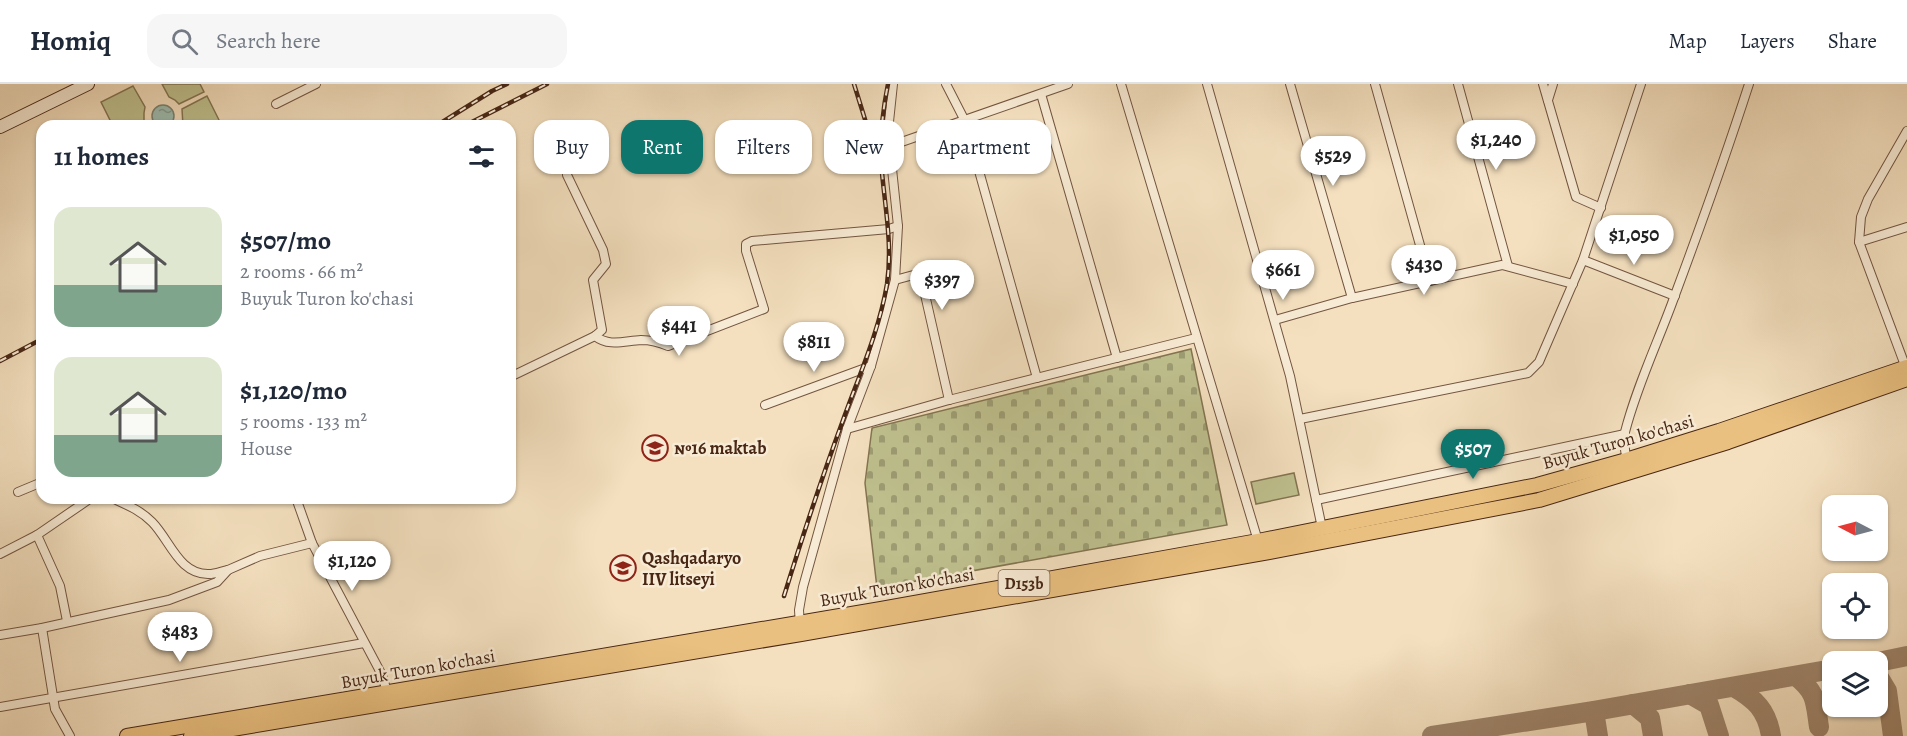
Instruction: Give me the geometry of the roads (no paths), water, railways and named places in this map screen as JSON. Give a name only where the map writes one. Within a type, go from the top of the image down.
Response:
[{"type":"main road","name":"Buyuk Turon ko'chasi","points":[[127,736],[387,692],[1269,552],[1539,500],[1719,431],[1906,372]]},
{"type":"main road","name":"Buyuk Turon ko'chasi","points":[[191,736],[800,628],[1258,541],[1629,466]]},
{"type":"street","points":[[0,127],[88,84]]},
{"type":"street","points":[[276,104],[316,84]]},
{"type":"street","points":[[889,120],[893,84]]},
{"type":"street","points":[[946,84],[964,120]]},
{"type":"street","points":[[968,120],[1068,84]]},
{"type":"street","points":[[1121,84],[1258,541]]},
{"type":"street","points":[[1207,84],[1275,320],[1300,419],[1322,528]]},
{"type":"street","points":[[1290,84],[1352,298]]},
{"type":"street","points":[[1375,84],[1430,281]]},
{"type":"street","points":[[1458,84],[1508,266]]},
{"type":"street","points":[[1543,84],[1576,197],[1601,208]]},
{"type":"street","points":[[1548,100],[1553,84]]},
{"type":"street","points":[[1300,419],[1528,373],[1539,362],[1583,260],[1641,84]]},
{"type":"street","points":[[1629,466],[1624,446],[1625,434],[1749,84]]},
{"type":"street","points":[[1041,94],[1117,358]]},
{"type":"street","points":[[1906,372],[1859,242],[1861,217],[1868,199],[1907,131]]},
{"type":"street","points":[[800,628],[798,610],[801,595],[847,429],[871,366],[895,280],[898,226],[893,174]]},
{"type":"street","points":[[980,174],[1037,378]]},
{"type":"street","points":[[516,374],[595,336],[602,330],[593,280],[606,264],[603,250],[567,175]]},
{"type":"street","points":[[595,336],[601,341],[656,341],[669,346],[764,309],[746,251],[746,244],[752,241],[889,229],[898,226]]},
{"type":"street","points":[[1859,242],[1907,227]]},
{"type":"street","points":[[1583,260],[1675,296]]},
{"type":"street","points":[[1275,320],[1352,298],[1502,265],[1573,284]]},
{"type":"street","points":[[895,280],[917,274],[921,277],[949,400]]},
{"type":"street","points":[[847,429],[949,400],[1196,338]]},
{"type":"street","points":[[765,405],[871,366]]},
{"type":"street","points":[[1316,500],[1625,434]]},
{"type":"street","points":[[18,492],[36,484]]},
{"type":"street","points":[[0,555],[37,535],[82,504]]},
{"type":"street","points":[[127,504],[137,508],[152,522],[189,570],[209,575],[228,570],[260,556],[312,543]]},
{"type":"street","points":[[298,504],[312,543],[382,675],[387,692]]},
{"type":"street","points":[[37,535],[60,586],[67,621]]},
{"type":"street","points":[[0,635],[169,600],[217,582],[228,570]]},
{"type":"street","points":[[42,628],[55,709],[70,736]]},
{"type":"street","points":[[0,708],[364,643]]},
{"type":"water","points":[[159,106],[167,106],[173,112],[173,120],[153,120],[153,112]]},
{"type":"railway","points":[[446,120],[507,84]]},
{"type":"railway","points":[[476,120],[547,84]]},
{"type":"railway","points":[[854,84],[865,120]]},
{"type":"railway","points":[[784,596],[873,337],[887,284],[889,253],[881,142],[888,84]]},
{"type":"railway","points":[[0,361],[36,342]]},
{"type":"place","name":"№16 maktab","points":[[655,448]]},
{"type":"place","name":"Qashqadaryo IIV litseyi","points":[[623,568]]}]
